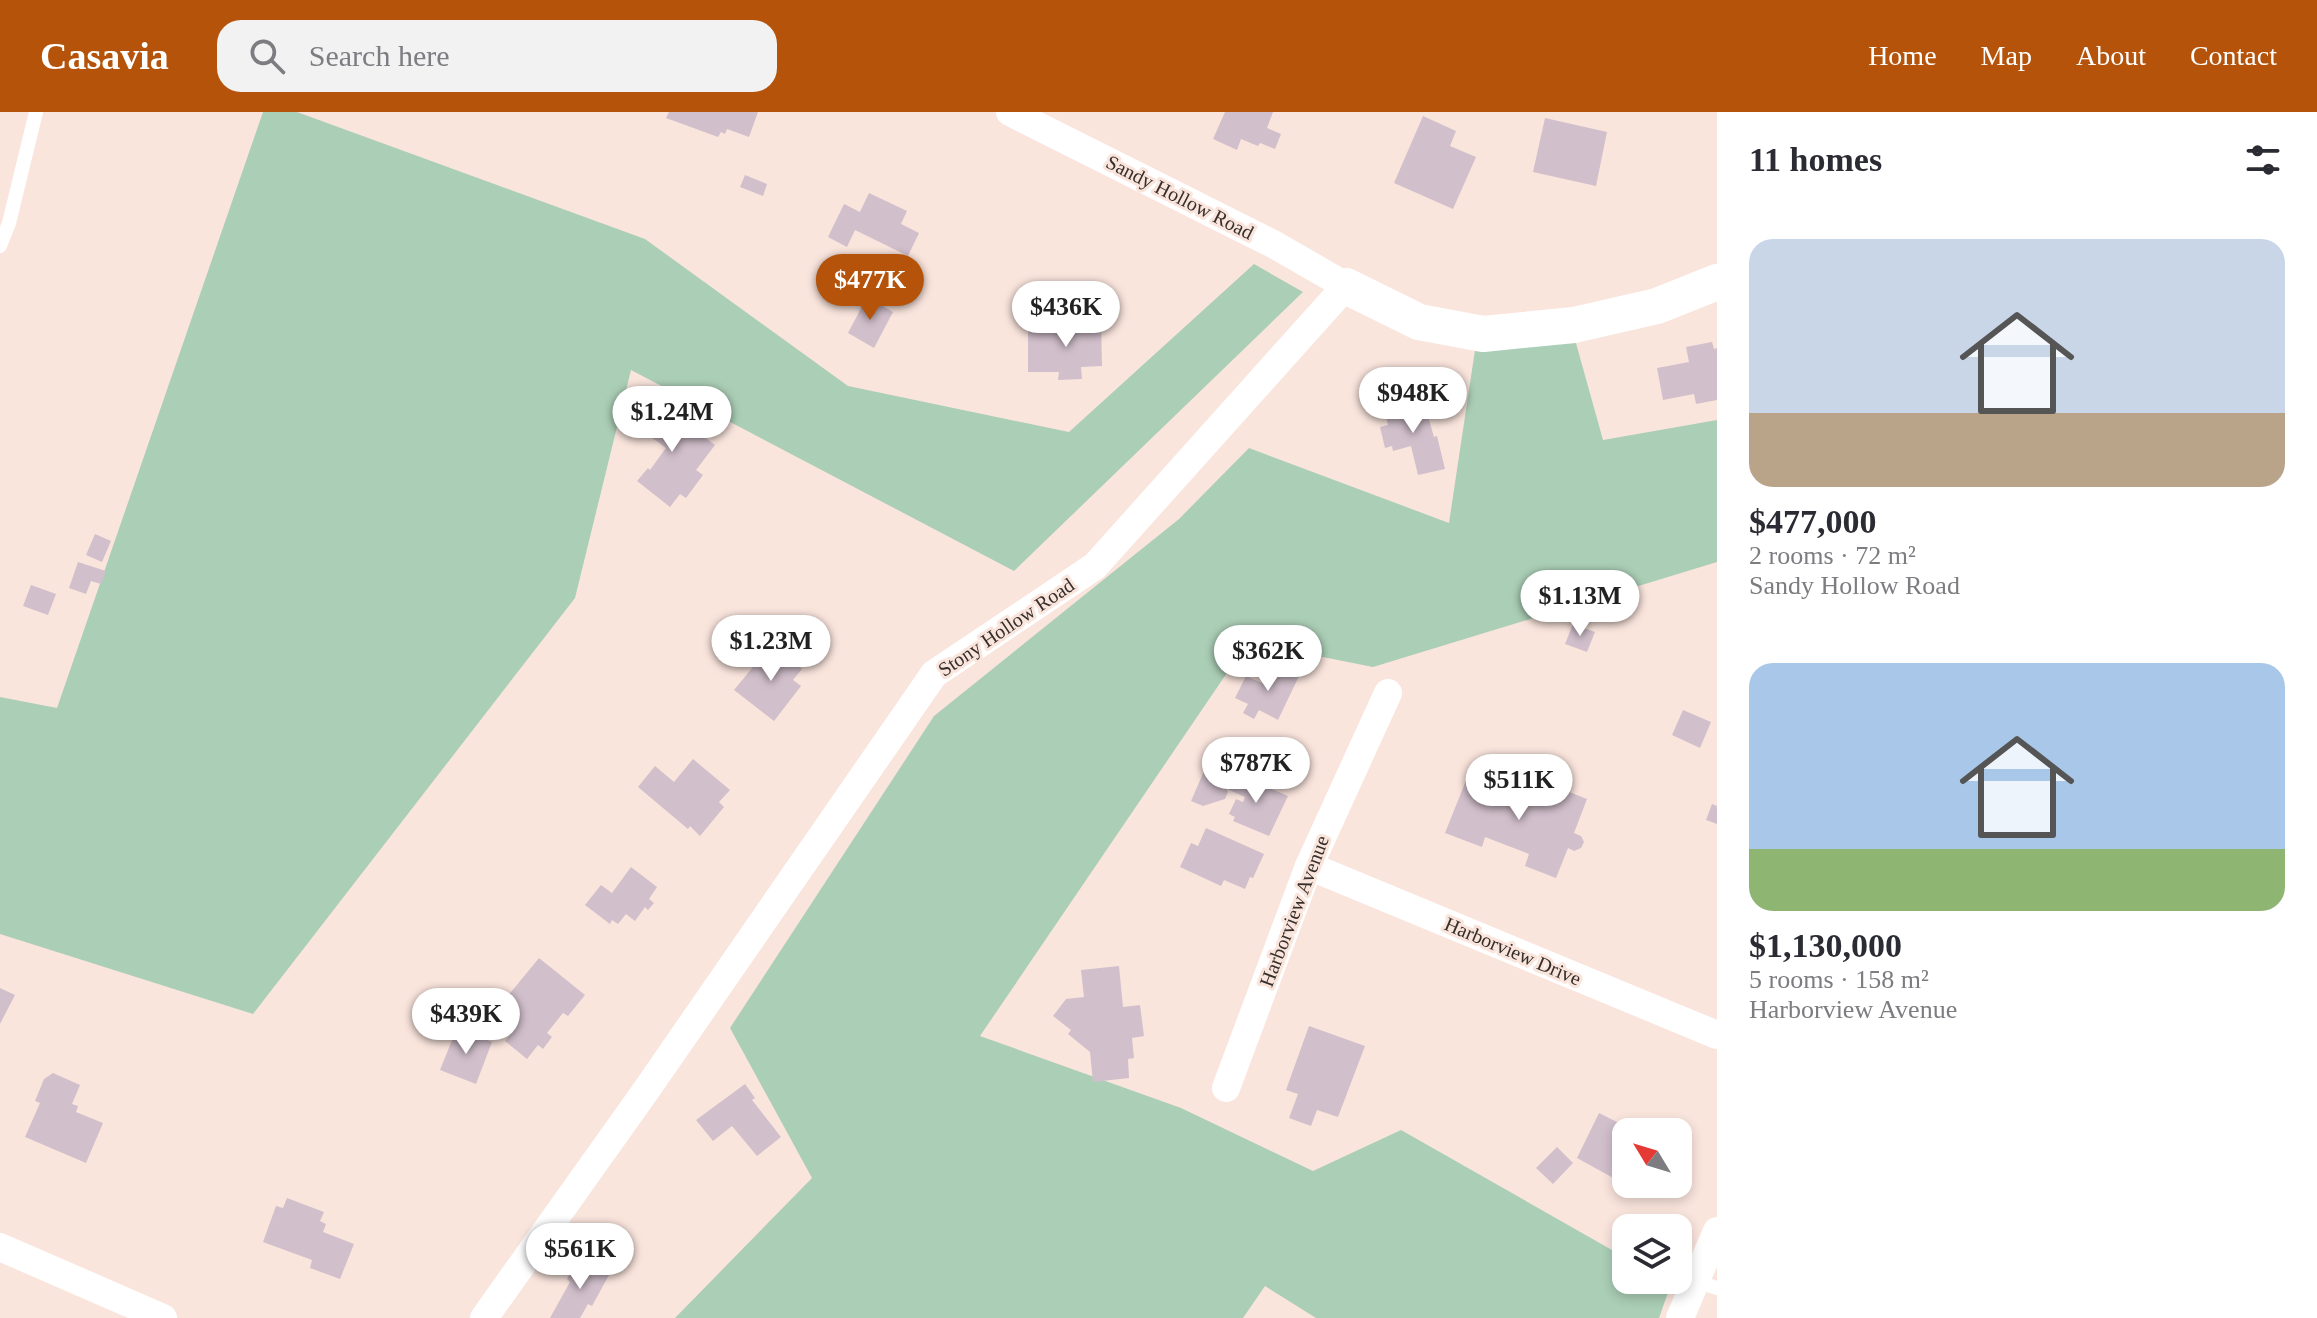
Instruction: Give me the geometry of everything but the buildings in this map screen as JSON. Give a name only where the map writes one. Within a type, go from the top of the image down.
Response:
[{"type":"street","name":"Sandy Hollow Road","points":[[1010,112],[1275,245],[1346,286]]},
{"type":"street","points":[[1346,286],[1419,322],[1483,334],[1574,325],[1657,306],[1717,282]]},
{"type":"street","name":"Stony Hollow Road","points":[[484,1318],[647,1089],[934,674],[1095,566],[1346,286]]},
{"type":"street","name":"Harborview Avenue","points":[[1226,1088],[1309,866],[1388,693]]},
{"type":"street","name":"Harborview Drive","points":[[1309,866],[1717,1035]]},
{"type":"street","points":[[1680,1318],[1706,1285],[1717,1231]]},
{"type":"street","points":[[0,1247],[163,1318]]},
{"type":"lane","points":[[0,246],[9,223],[36,112]]},
{"type":"green space","points":[[263,112],[297,112],[645,239],[848,386],[1069,432],[1254,264],[1303,292],[1014,571],[631,370],[575,598],[253,1014],[0,934],[0,697],[57,708]]},
{"type":"green space","points":[[1574,336],[1603,440],[1717,420],[1717,562],[1373,667],[1248,642],[980,1036],[1181,1108],[1313,1171],[1401,1130],[1612,1250],[1612,1294],[1667,1294],[1659,1318],[1316,1318],[1265,1286],[1243,1318],[675,1318],[812,1178],[730,1028],[934,716],[1179,519],[1249,448],[1449,523],[1475,350]]}]
